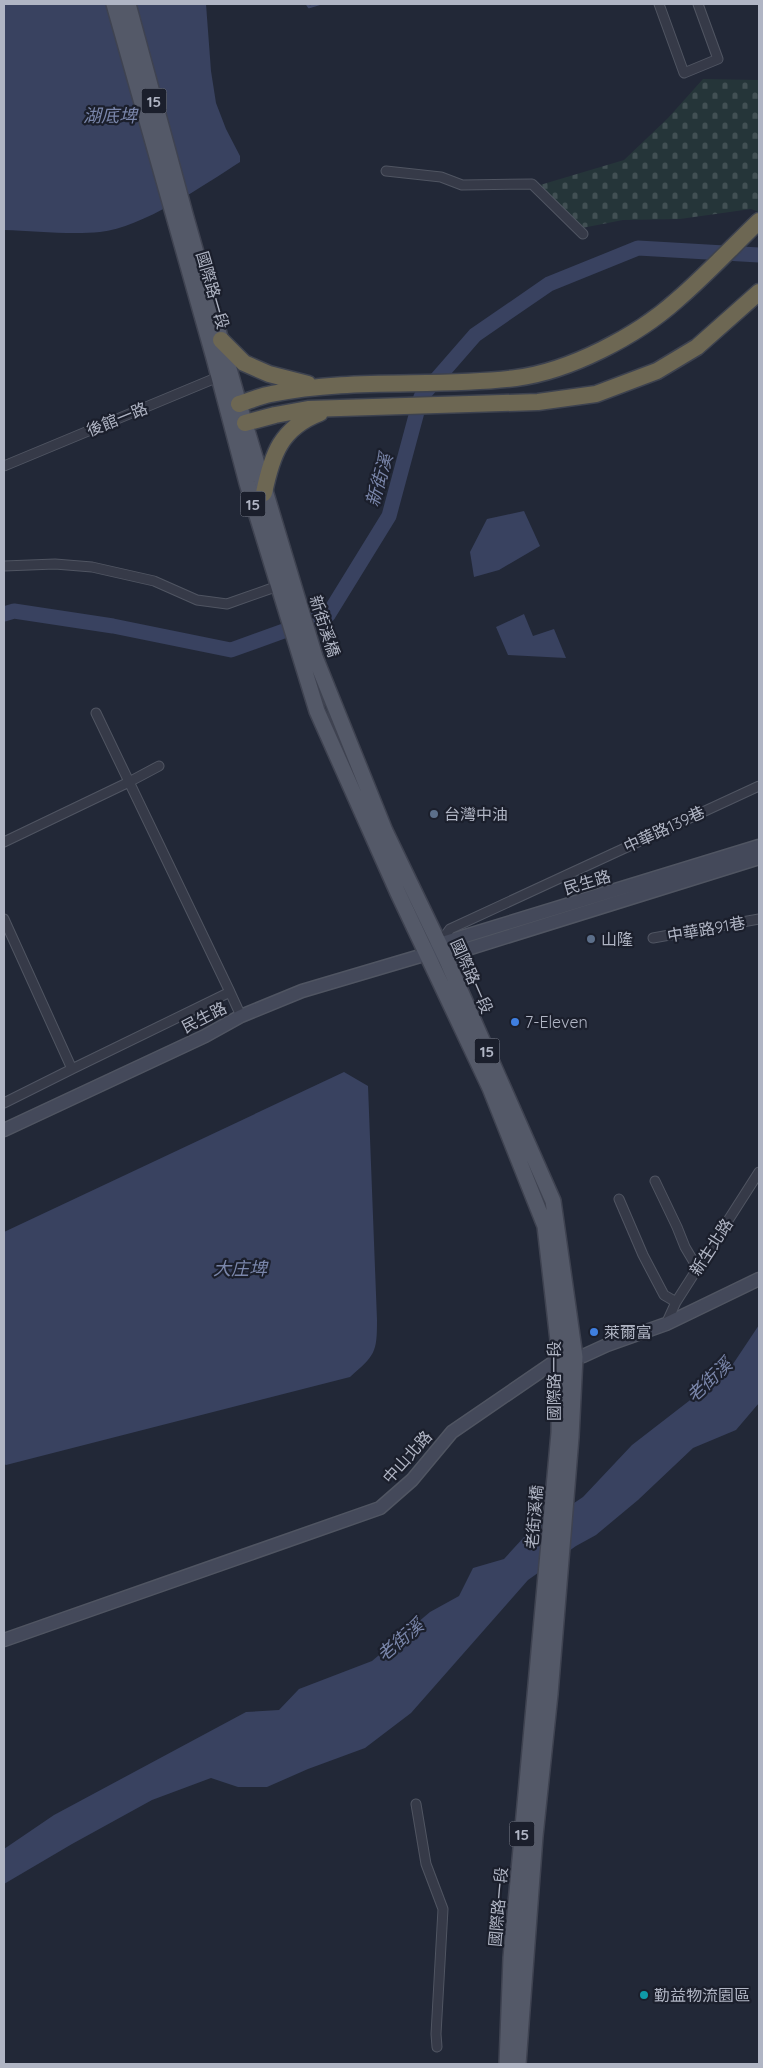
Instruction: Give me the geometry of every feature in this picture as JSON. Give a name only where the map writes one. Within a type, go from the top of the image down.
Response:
[{"type":"highway","points":[[239,404],[269,394],[331,386],[516,378],[555,368],[587,356],[652,319],[677,301],[759,222]]},
{"type":"highway","points":[[237,422],[308,410],[378,406],[538,402],[596,394],[657,372],[697,347],[759,292]]},
{"type":"highway","points":[[221,340],[244,363],[262,372],[302,383],[331,386]]},
{"type":"highway","points":[[264,493],[276,450],[284,438],[296,425],[331,409]]},
{"type":"main road","name":"國際路一段","points":[[114,4],[224,374],[278,586]]},
{"type":"main road","name":"國際路一段","points":[[128,4],[184,214],[221,340],[224,374],[239,404]]},
{"type":"main road","points":[[237,422],[239,404]]},
{"type":"main road","name":"國際路一段","points":[[237,422],[264,493],[291,578]]},
{"type":"main road","name":"新街溪橋","points":[[291,578],[315,657],[326,684]]},
{"type":"main road","name":"新街溪橋","points":[[278,586],[309,686]]},
{"type":"main road","name":"國際路一段","points":[[326,684],[385,831],[442,950],[553,1200],[567,1358],[565,1435]]},
{"type":"main road","name":"國際路一段","points":[[309,686],[317,711],[490,1088],[545,1226],[567,1358]]},
{"type":"main road","name":"老街溪橋","points":[[550,1605],[565,1435]]},
{"type":"main road","name":"國際路一段","points":[[507,2064],[511,1958],[550,1605]]},
{"type":"main road","name":"國際路一段","points":[[518,2064],[533,1863],[550,1694],[550,1605]]},
{"type":"street","points":[[659,4],[684,72],[718,59],[698,4]]},
{"type":"street","points":[[386,171],[441,177],[462,185],[532,184],[583,234]]},
{"type":"street","name":"後館一路","points":[[4,466],[224,374]]},
{"type":"street","points":[[4,566],[55,564],[92,567],[154,581],[197,600],[227,604],[278,586]]},
{"type":"street","points":[[96,713],[241,1016]]},
{"type":"street","points":[[4,842],[159,766]]},
{"type":"street","name":"中華路139巷","points":[[442,950],[450,929],[759,786]]},
{"type":"street","name":"民生路","points":[[442,950],[759,846]]},
{"type":"street","name":"民生路","points":[[4,1130],[204,1036],[241,1016],[302,991],[759,858]]},
{"type":"street","points":[[4,919],[72,1070]]},
{"type":"street","name":"中華路91巷","points":[[653,938],[759,919]]},
{"type":"street","points":[[4,1103],[230,992]]},
{"type":"street","name":"新生北路","points":[[666,1324],[676,1302],[759,1172]]},
{"type":"street","points":[[655,1181],[678,1227],[685,1247],[698,1269]]},
{"type":"street","points":[[619,1199],[643,1256],[664,1295],[676,1302]]},
{"type":"street","name":"中山北路","points":[[4,1640],[380,1508],[412,1480],[452,1432],[567,1358],[583,1356],[607,1345],[666,1324],[759,1280]]},
{"type":"street","points":[[416,1804],[426,1864],[444,1909],[436,2034],[437,2047]]},
{"type":"green space","points":[[703,79],[759,80],[759,212],[751,209],[680,219],[623,220],[582,228],[558,214],[540,185],[624,160],[668,118]]},
{"type":"water","name":"湖底埤","points":[[4,4],[206,4],[211,71],[216,103],[226,129],[240,156],[240,162],[172,204],[135,223],[117,229],[77,233],[4,230]]},
{"type":"water","points":[[524,511],[540,546],[499,570],[474,577],[470,552],[487,519]]},
{"type":"water","points":[[524,614],[533,636],[554,629],[566,658],[508,655],[496,627]]},
{"type":"water","name":"大庄埤","points":[[344,1072],[368,1086],[377,1320],[375,1347],[370,1358],[350,1377],[4,1464],[4,1232]]},
{"type":"water","name":"老街溪","points":[[759,1325],[759,1403],[736,1430],[693,1448],[638,1500],[596,1535],[576,1546],[528,1580],[411,1713],[365,1748],[308,1769],[267,1787],[238,1787],[211,1778],[152,1800],[4,1884],[4,1849],[54,1815],[246,1712],[279,1710],[299,1689],[372,1661],[430,1612],[459,1596],[473,1568],[504,1559],[525,1536],[583,1497],[632,1445],[729,1370]]},
{"type":"waterway","points":[[307,4],[309,7],[319,4]]},
{"type":"waterway","name":"新街溪","points":[[4,614],[14,611],[113,626],[231,650],[328,615],[389,516],[421,397],[475,335],[549,284],[638,248],[759,255]]},
{"type":"place","name":"台灣中油","points":[[434,814]]},
{"type":"place","name":"山隆","points":[[591,939]]},
{"type":"place","name":"7-Eleven","points":[[515,1022]]},
{"type":"place","name":"萊爾富","points":[[594,1332]]},
{"type":"place","name":"勤益物流園區","points":[[644,1995]]}]
